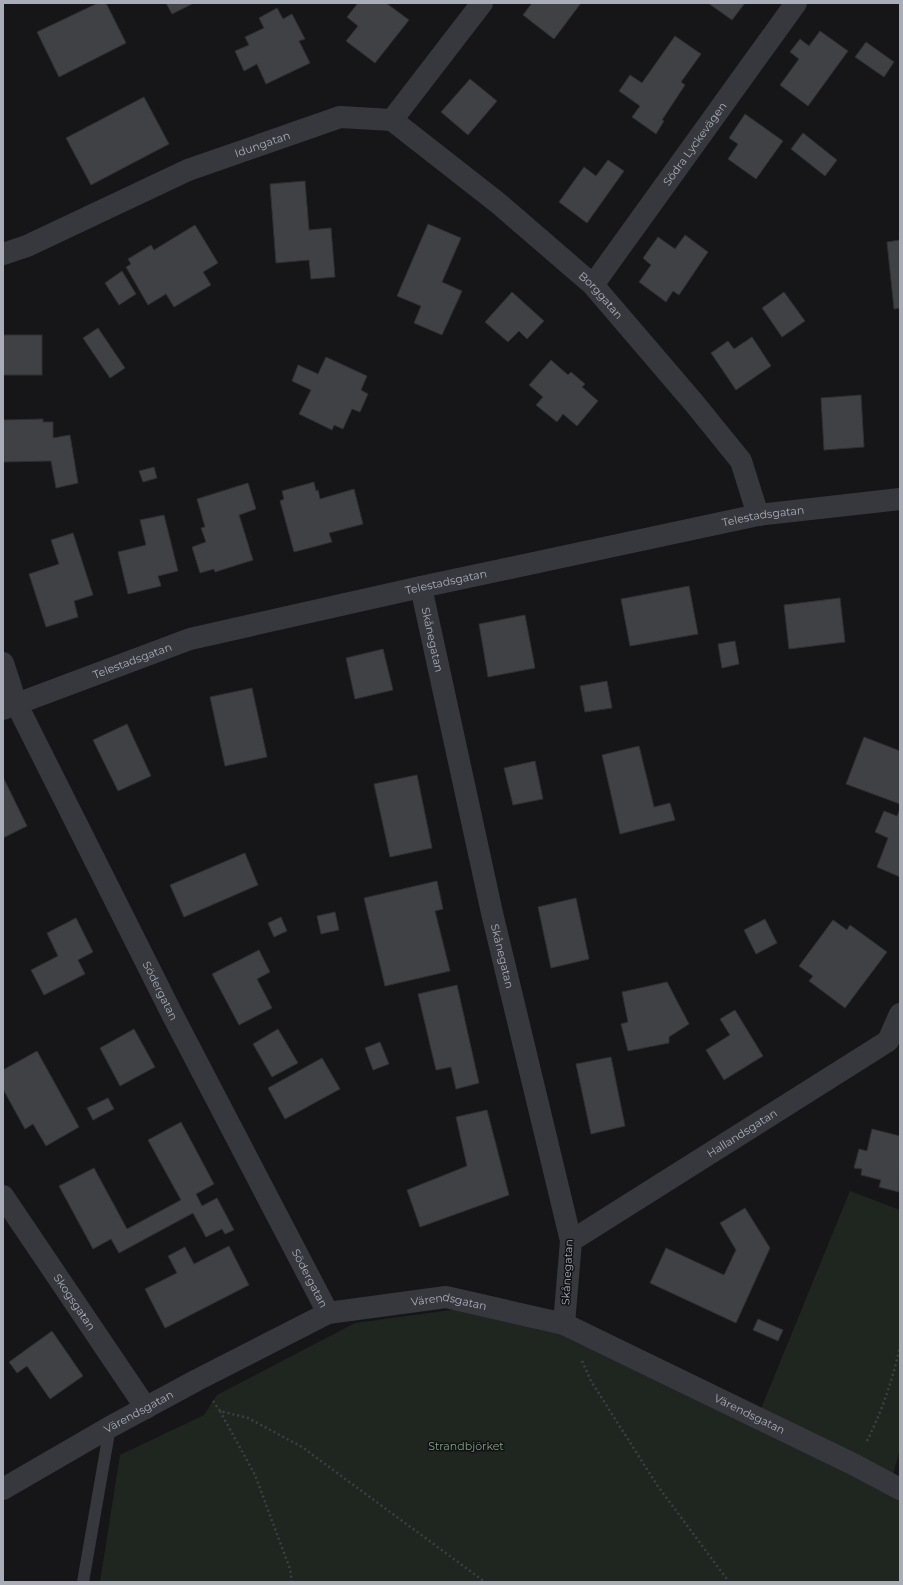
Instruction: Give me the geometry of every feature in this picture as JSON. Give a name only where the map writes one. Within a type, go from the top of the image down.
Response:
[{"type":"street","points":[[392,120],[482,3]]},
{"type":"street","name":"Södra Lyckevägen","points":[[593,285],[796,3]]},
{"type":"street","name":"Idungatan","points":[[3,254],[27,246],[188,170],[340,117],[392,120]]},
{"type":"street","name":"Borggatan","points":[[392,120],[498,203],[593,285],[694,403],[741,461],[758,515]]},
{"type":"street","name":"Telestadsgatan","points":[[9,706],[190,639],[421,587],[758,515],[900,499]]},
{"type":"street","name":"Skånegatan","points":[[421,587],[492,913],[570,1241],[564,1324]]},
{"type":"street","name":"Södergatan","points":[[3,663],[9,706],[169,1006],[328,1313]]},
{"type":"street","name":"Hallandsgatan","points":[[570,1241],[894,1043],[900,1014]]},
{"type":"street","name":"Skogsgatan","points":[[3,1196],[146,1408]]},
{"type":"street","name":"Värendsgatan","points":[[3,1489],[197,1380],[328,1313],[446,1297],[564,1324],[855,1465],[900,1489]]},
{"type":"lane","points":[[83,1582],[110,1428]]},
{"type":"path","points":[[855,1465],[880,1415],[896,1365],[900,1346]]},
{"type":"path","points":[[581,1360],[591,1381],[657,1485],[729,1582]]},
{"type":"path","points":[[197,1380],[220,1411],[256,1475],[290,1569],[292,1582]]},
{"type":"path","points":[[220,1411],[248,1418],[302,1447],[485,1582]]},
{"type":"green space","name":"Strandbjörket","points":[[850,1191],[900,1210],[900,1449],[891,1482],[900,1486],[900,1582],[100,1582],[120,1455],[204,1415],[217,1395],[355,1323],[473,1307],[558,1326],[758,1416]]},
{"type":"building","points":[[98,3],[106,3],[126,43],[59,77],[37,32]]},
{"type":"building","points":[[166,3],[194,3],[172,14]]},
{"type":"building","points":[[358,3],[386,3],[409,20],[375,63],[346,41],[358,26],[347,17]]},
{"type":"building","points":[[532,3],[581,3],[554,39],[523,15]]},
{"type":"building","points":[[708,3],[745,3],[732,20]]},
{"type":"building","points":[[277,8],[283,19],[292,14],[305,39],[299,41],[310,63],[266,84],[257,64],[244,71],[235,51],[249,45],[245,37],[264,28],[259,18]]},
{"type":"building","points":[[820,31],[848,51],[808,106],[780,85],[799,59],[790,52],[800,39],[809,46]]},
{"type":"building","points":[[675,36],[701,54],[681,82],[685,85],[662,120],[664,121],[656,134],[632,117],[640,106],[619,91],[630,75],[642,83]]},
{"type":"building","points":[[866,42],[894,62],[884,77],[855,57]]},
{"type":"building","points":[[470,79],[497,101],[468,135],[441,112]]},
{"type":"building","points":[[144,97],[169,144],[91,185],[66,138]]},
{"type":"building","points":[[745,114],[783,141],[756,179],[728,159],[738,144],[729,138]]},
{"type":"building","points":[[803,133],[837,160],[825,176],[791,149]]},
{"type":"building","points":[[608,160],[624,171],[587,223],[559,202],[584,167],[596,176]]},
{"type":"building","points":[[305,181],[309,230],[331,228],[335,277],[311,279],[309,260],[276,263],[270,184]]},
{"type":"building","points":[[428,224],[461,238],[442,282],[462,291],[442,335],[414,323],[421,306],[397,296]]},
{"type":"building","points":[[195,225],[218,263],[203,272],[211,285],[174,307],[166,294],[148,305],[126,267],[131,264],[128,259],[151,245],[154,250]]},
{"type":"building","points":[[685,235],[708,252],[679,295],[673,291],[666,302],[639,282],[651,265],[643,258],[658,237],[675,249]]},
{"type":"building","points":[[900,240],[900,308],[894,309],[887,242]]},
{"type":"building","points":[[122,271],[136,294],[119,305],[105,283]]},
{"type":"building","points":[[512,292],[544,321],[527,339],[519,331],[508,342],[485,322]]},
{"type":"building","points":[[784,292],[805,321],[782,337],[762,308]]},
{"type":"building","points":[[98,328],[125,368],[110,378],[83,338]]},
{"type":"building","points":[[3,335],[42,335],[42,375],[3,375]]},
{"type":"building","points":[[752,337],[771,366],[736,390],[711,353],[728,341],[734,349]]},
{"type":"building","points":[[326,357],[367,376],[361,390],[368,394],[360,412],[352,409],[343,429],[334,425],[332,430],[299,414],[311,390],[292,381],[298,365],[318,374]]},
{"type":"building","points":[[551,360],[568,375],[571,372],[585,384],[582,387],[598,401],[577,426],[563,414],[557,422],[536,405],[543,397],[529,385]]},
{"type":"building","points":[[861,395],[864,447],[824,450],[821,398]]},
{"type":"building","points":[[43,419],[43,422],[53,422],[53,438],[70,435],[78,483],[56,488],[51,461],[3,462],[3,420]]},
{"type":"building","points":[[154,467],[157,478],[143,482],[139,471]]},
{"type":"building","points":[[314,482],[320,499],[354,489],[363,524],[329,533],[332,542],[294,552],[280,501],[284,499],[282,491]]},
{"type":"building","points":[[248,483],[256,509],[239,515],[253,560],[215,572],[214,569],[200,573],[192,547],[206,542],[201,528],[205,527],[197,499]]},
{"type":"building","points":[[164,515],[178,571],[158,576],[161,586],[128,594],[118,552],[146,545],[140,520]]},
{"type":"building","points":[[73,533],[93,595],[74,601],[78,617],[46,627],[29,574],[59,564],[51,540]]},
{"type":"building","points":[[689,586],[698,634],[630,646],[621,599]]},
{"type":"building","points":[[840,598],[845,642],[789,649],[784,605]]},
{"type":"building","points":[[525,615],[535,668],[488,677],[479,624]]},
{"type":"building","points":[[735,641],[739,664],[722,668],[718,644]]},
{"type":"building","points":[[383,649],[393,690],[355,699],[346,658]]},
{"type":"building","points":[[607,681],[612,708],[585,712],[580,686]]},
{"type":"building","points":[[252,688],[267,757],[225,766],[210,697]]},
{"type":"building","points":[[127,724],[151,776],[118,791],[93,740]]},
{"type":"building","points":[[864,737],[900,751],[900,804],[846,784]]},
{"type":"building","points":[[639,746],[654,807],[670,803],[675,820],[620,834],[602,755]]},
{"type":"building","points":[[535,761],[543,799],[513,805],[504,768]]},
{"type":"building","points":[[417,775],[432,848],[390,857],[374,784]]},
{"type":"building","points":[[3,777],[27,826],[3,838]]},
{"type":"building","points":[[900,809],[900,877],[877,867],[888,838],[875,832],[884,811],[897,816]]},
{"type":"building","points":[[245,853],[258,885],[184,917],[170,885]]},
{"type":"building","points":[[437,881],[443,909],[435,911],[450,971],[385,986],[364,898]]},
{"type":"building","points":[[576,898],[589,959],[551,968],[538,907]]},
{"type":"building","points":[[335,912],[339,930],[321,934],[317,916]]},
{"type":"building","points":[[281,917],[287,931],[274,937],[268,923]]},
{"type":"building","points":[[76,918],[93,952],[78,960],[85,974],[44,995],[31,970],[58,956],[47,933]]},
{"type":"building","points":[[765,919],[777,943],[756,954],[744,930]]},
{"type":"building","points":[[833,920],[847,930],[850,925],[887,952],[845,1008],[809,981],[813,976],[799,966]]},
{"type":"building","points":[[259,950],[270,972],[257,979],[272,1008],[239,1025],[212,974]]},
{"type":"building","points":[[667,982],[689,1024],[669,1037],[669,1043],[628,1051],[621,1024],[628,1022],[622,992]]},
{"type":"building","points":[[457,985],[479,1083],[456,1089],[451,1067],[436,1070],[418,994]]},
{"type":"building","points":[[735,1010],[763,1056],[724,1080],[706,1050],[730,1035],[720,1019]]},
{"type":"building","points":[[134,1029],[155,1067],[120,1086],[100,1048]]},
{"type":"building","points":[[278,1029],[298,1063],[272,1077],[253,1044]]},
{"type":"building","points":[[380,1042],[389,1064],[373,1070],[365,1048]]},
{"type":"building","points":[[37,1051],[79,1127],[46,1146],[33,1124],[25,1129],[3,1089],[3,1070]]},
{"type":"building","points":[[611,1057],[625,1126],[591,1134],[576,1064]]},
{"type":"building","points":[[322,1058],[340,1089],[285,1119],[268,1088]]},
{"type":"building","points":[[108,1098],[114,1109],[93,1120],[87,1108]]},
{"type":"building","points":[[487,1110],[509,1195],[420,1227],[407,1190],[467,1166],[456,1117]]},
{"type":"building","points":[[181,1122],[214,1184],[196,1194],[202,1206],[217,1198],[234,1230],[225,1234],[222,1229],[206,1237],[193,1213],[119,1253],[111,1239],[93,1249],[59,1186],[94,1168],[127,1229],[181,1200],[148,1140]]},
{"type":"building","points":[[872,1129],[900,1136],[899,1192],[879,1187],[881,1180],[861,1175],[862,1169],[854,1168],[859,1149],[867,1151]]},
{"type":"building","points":[[745,1208],[770,1248],[736,1323],[650,1283],[666,1248],[724,1275],[736,1250],[720,1223]]},
{"type":"building","points":[[229,1246],[249,1285],[165,1328],[145,1289],[177,1273],[168,1256],[185,1247],[194,1264]]},
{"type":"building","points":[[758,1319],[783,1330],[778,1341],[753,1330]]},
{"type":"building","points":[[52,1331],[83,1376],[50,1399],[27,1366],[17,1373],[9,1362]]}]
